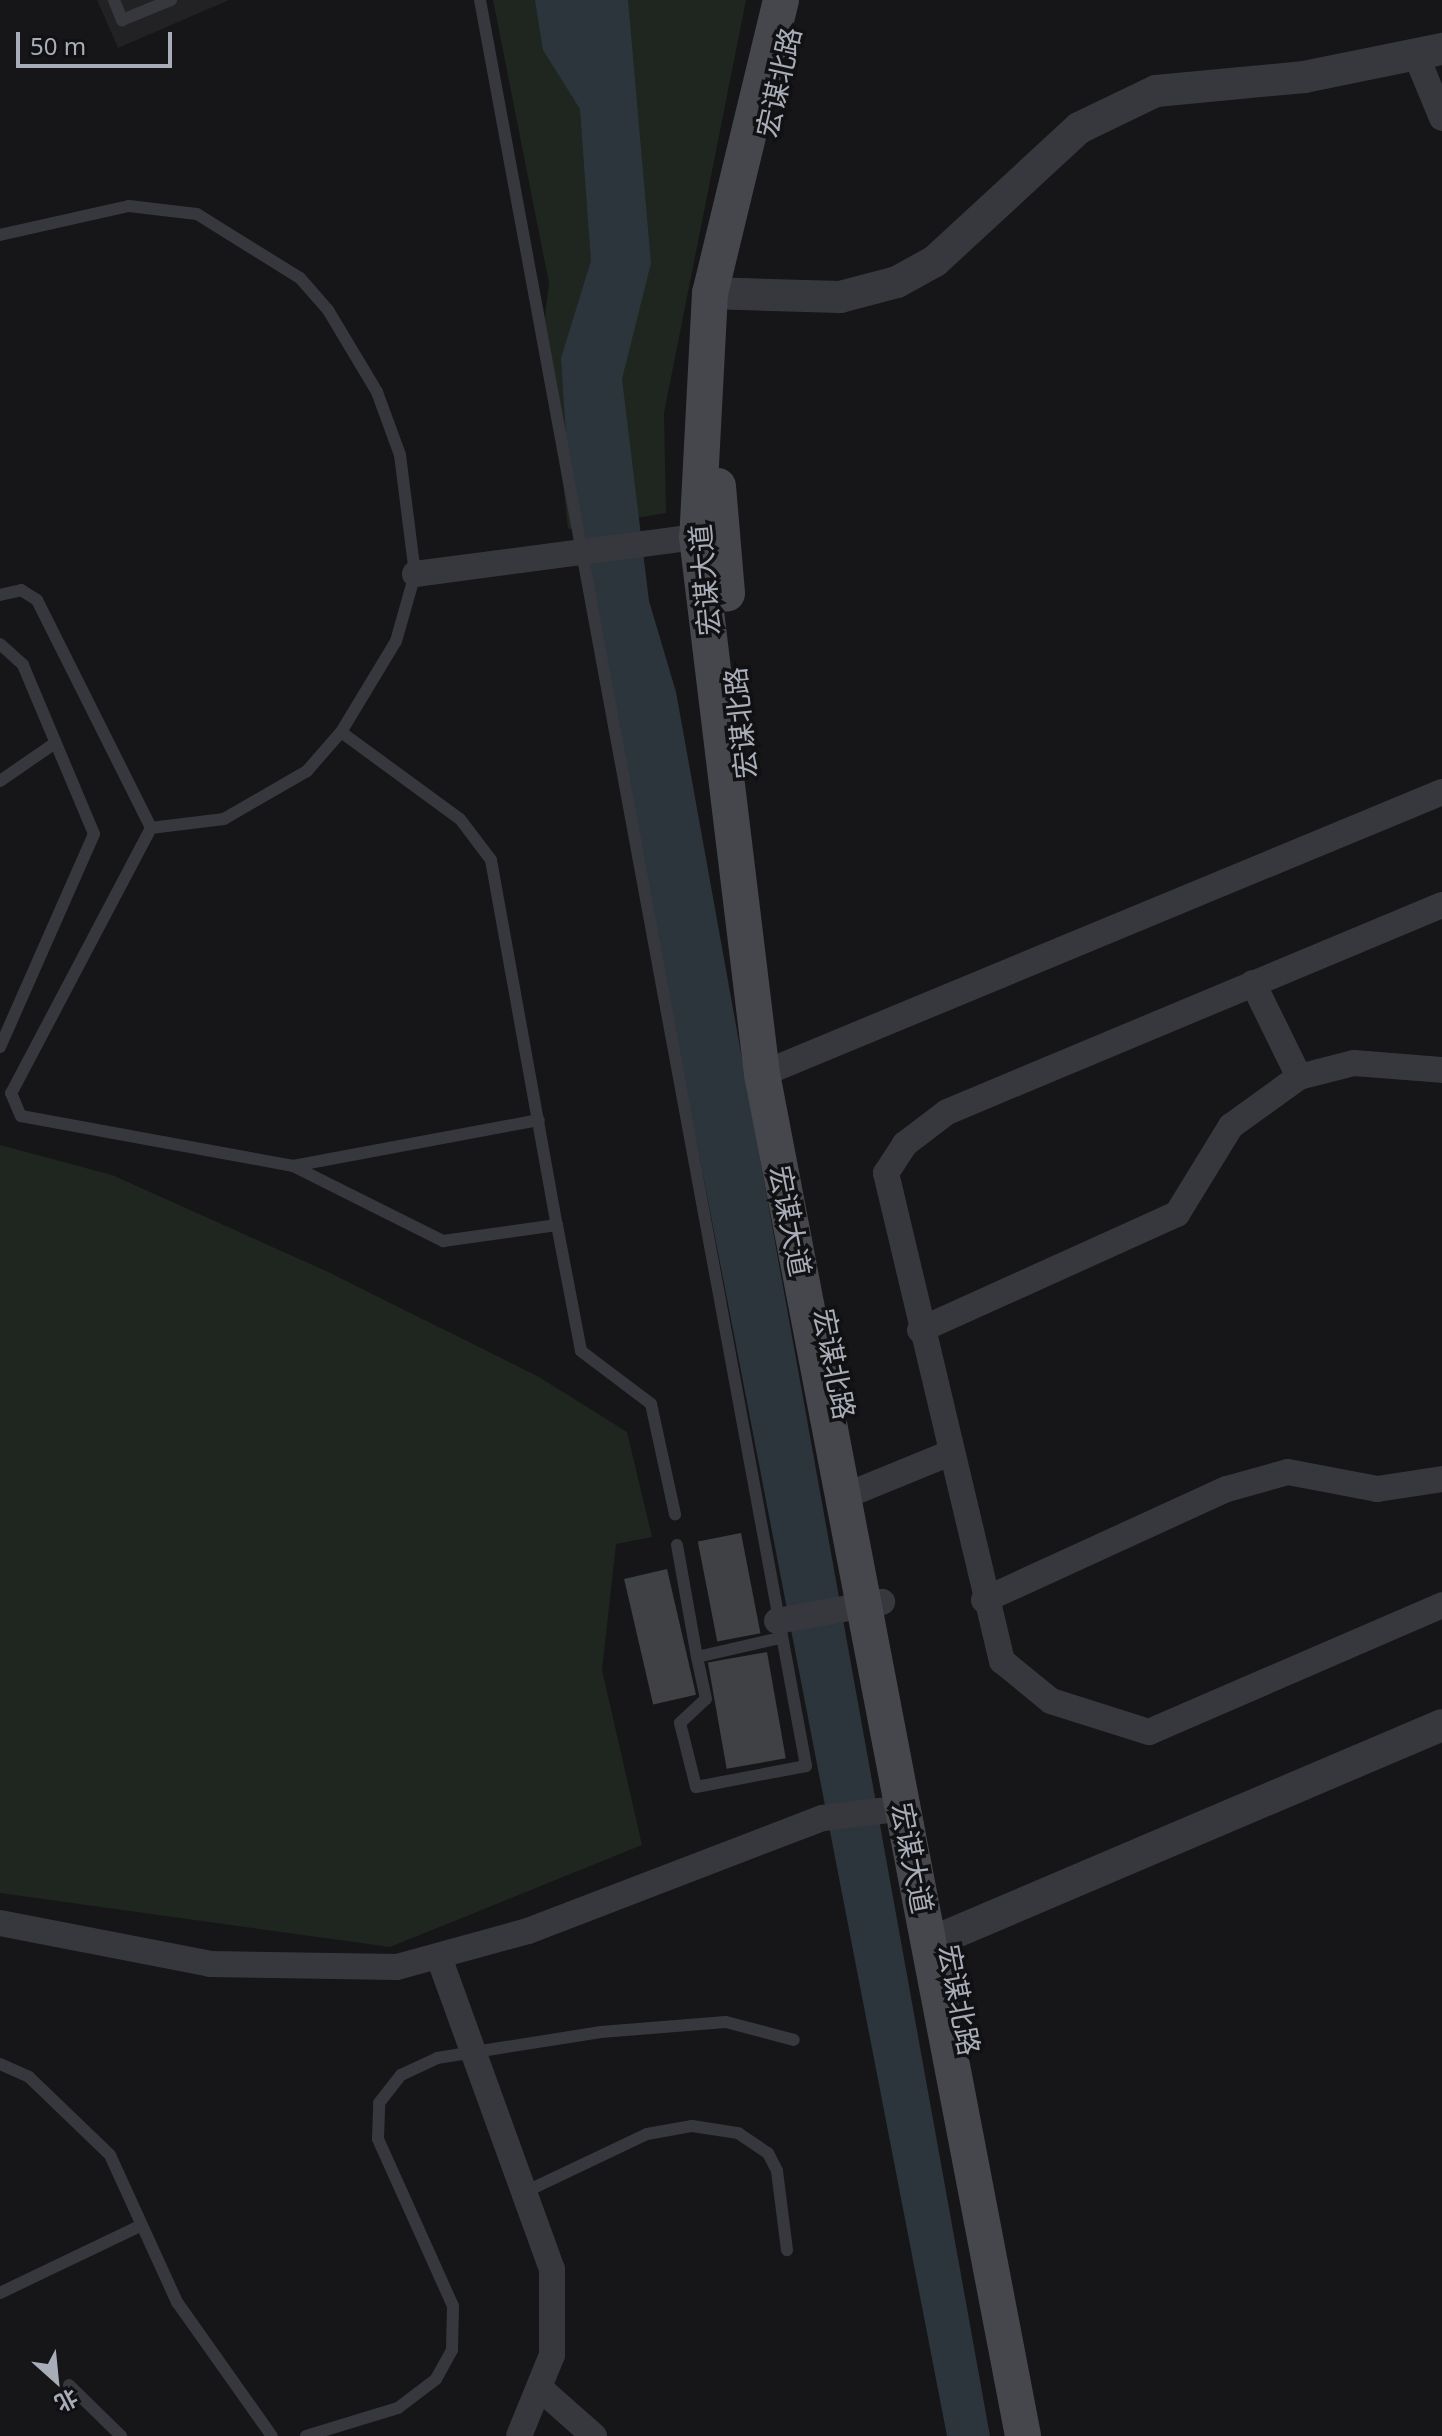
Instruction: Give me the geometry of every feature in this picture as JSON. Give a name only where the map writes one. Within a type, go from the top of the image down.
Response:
[{"type":"main road","name":"宏谋大道","points":[[781,0],[720,293],[697,537],[771,1070],[874,1603],[890,1808],[939,1940],[1023,2436]]},
{"type":"main road","name":"宏谋北路","points":[[771,1070],[718,483],[720,293],[796,0]]},
{"type":"main road","name":"宏谋北路","points":[[874,1603],[939,1940],[1042,2436]]},
{"type":"street","points":[[720,293],[840,297],[897,282],[935,261],[1079,128],[1156,91],[1304,77],[1429,52],[1442,118]]},
{"type":"street","points":[[415,574],[697,537]]},
{"type":"street","points":[[771,1070],[1442,792]]},
{"type":"street","points":[[1442,905],[947,1112],[905,1144],[886,1173],[948,1454],[1002,1661],[1051,1701],[1149,1732],[1442,1605]]},
{"type":"street","points":[[1253,983],[1299,1077]]},
{"type":"street","points":[[920,1330],[1177,1214],[1231,1126],[1299,1077],[1366,1063],[1442,1070]]},
{"type":"street","points":[[853,1493],[948,1454]]},
{"type":"street","points":[[984,1600],[1227,1489],[1288,1472],[1377,1489],[1442,1479]]},
{"type":"street","points":[[779,1630],[874,1603]]},
{"type":"street","points":[[939,1940],[1442,1725]]},
{"type":"street","points":[[0,1923],[264,1970],[440,1960],[823,1818],[890,1808]]},
{"type":"street","points":[[440,1960],[470,2052],[527,2191],[555,2294],[543,2391],[519,2436]]},
{"type":"street","points":[[543,2391],[594,2436]]},
{"type":"lane","points":[[114,0],[122,20],[171,0]]},
{"type":"lane","points":[[480,0],[806,1766],[696,1787],[680,1723],[706,1699],[677,1545]]},
{"type":"lane","points":[[0,235],[68,216],[169,207],[210,221],[300,278],[345,334],[377,392],[400,455],[415,574],[396,641],[341,732],[307,771],[224,819],[151,828]]},
{"type":"lane","points":[[0,595],[21,590],[37,600],[151,828]]},
{"type":"lane","points":[[0,644],[23,665],[94,834],[0,1047]]},
{"type":"lane","points":[[341,732],[460,819],[486,849],[581,1351],[651,1404],[675,1514]]},
{"type":"lane","points":[[0,781],[55,743]]},
{"type":"lane","points":[[151,828],[11,1101],[28,1122],[293,1166],[443,1241],[557,1225]]},
{"type":"lane","points":[[293,1166],[539,1120]]},
{"type":"lane","points":[[697,1657],[779,1630]]},
{"type":"lane","points":[[306,2436],[398,2408],[446,2366],[456,2338],[453,2306],[382,2152],[376,2123],[379,2103],[401,2075],[470,2052],[726,2022],[794,2040]]},
{"type":"lane","points":[[0,2064],[29,2077],[110,2155],[177,2302],[272,2436]]},
{"type":"lane","points":[[527,2191],[647,2134],[692,2126],[738,2133],[768,2153],[777,2171],[787,2250]]},
{"type":"lane","points":[[0,2293],[140,2226]]},
{"type":"lane","points":[[69,2385],[121,2436]]},
{"type":"shaded area","points":[[97,0],[229,0],[118,48]]},
{"type":"shaded area","points":[[493,0],[746,0],[664,413],[666,513],[568,529],[545,316],[549,283]]},
{"type":"shaded area","points":[[535,0],[628,0],[651,263],[622,379],[649,601],[676,692],[990,2436],[947,2436],[569,482],[561,358],[591,261],[580,109],[543,50]]},
{"type":"shaded area","points":[[0,1145],[112,1175],[326,1271],[539,1377],[627,1432],[652,1537],[616,1544],[602,1670],[642,1845],[390,1947],[0,1893]]},
{"type":"building","points":[[741,1533],[760,1633],[717,1642],[698,1541]]},
{"type":"building","points":[[667,1569],[696,1695],[653,1705],[624,1579]]},
{"type":"building","points":[[767,1652],[786,1758],[727,1769],[708,1662]]}]
